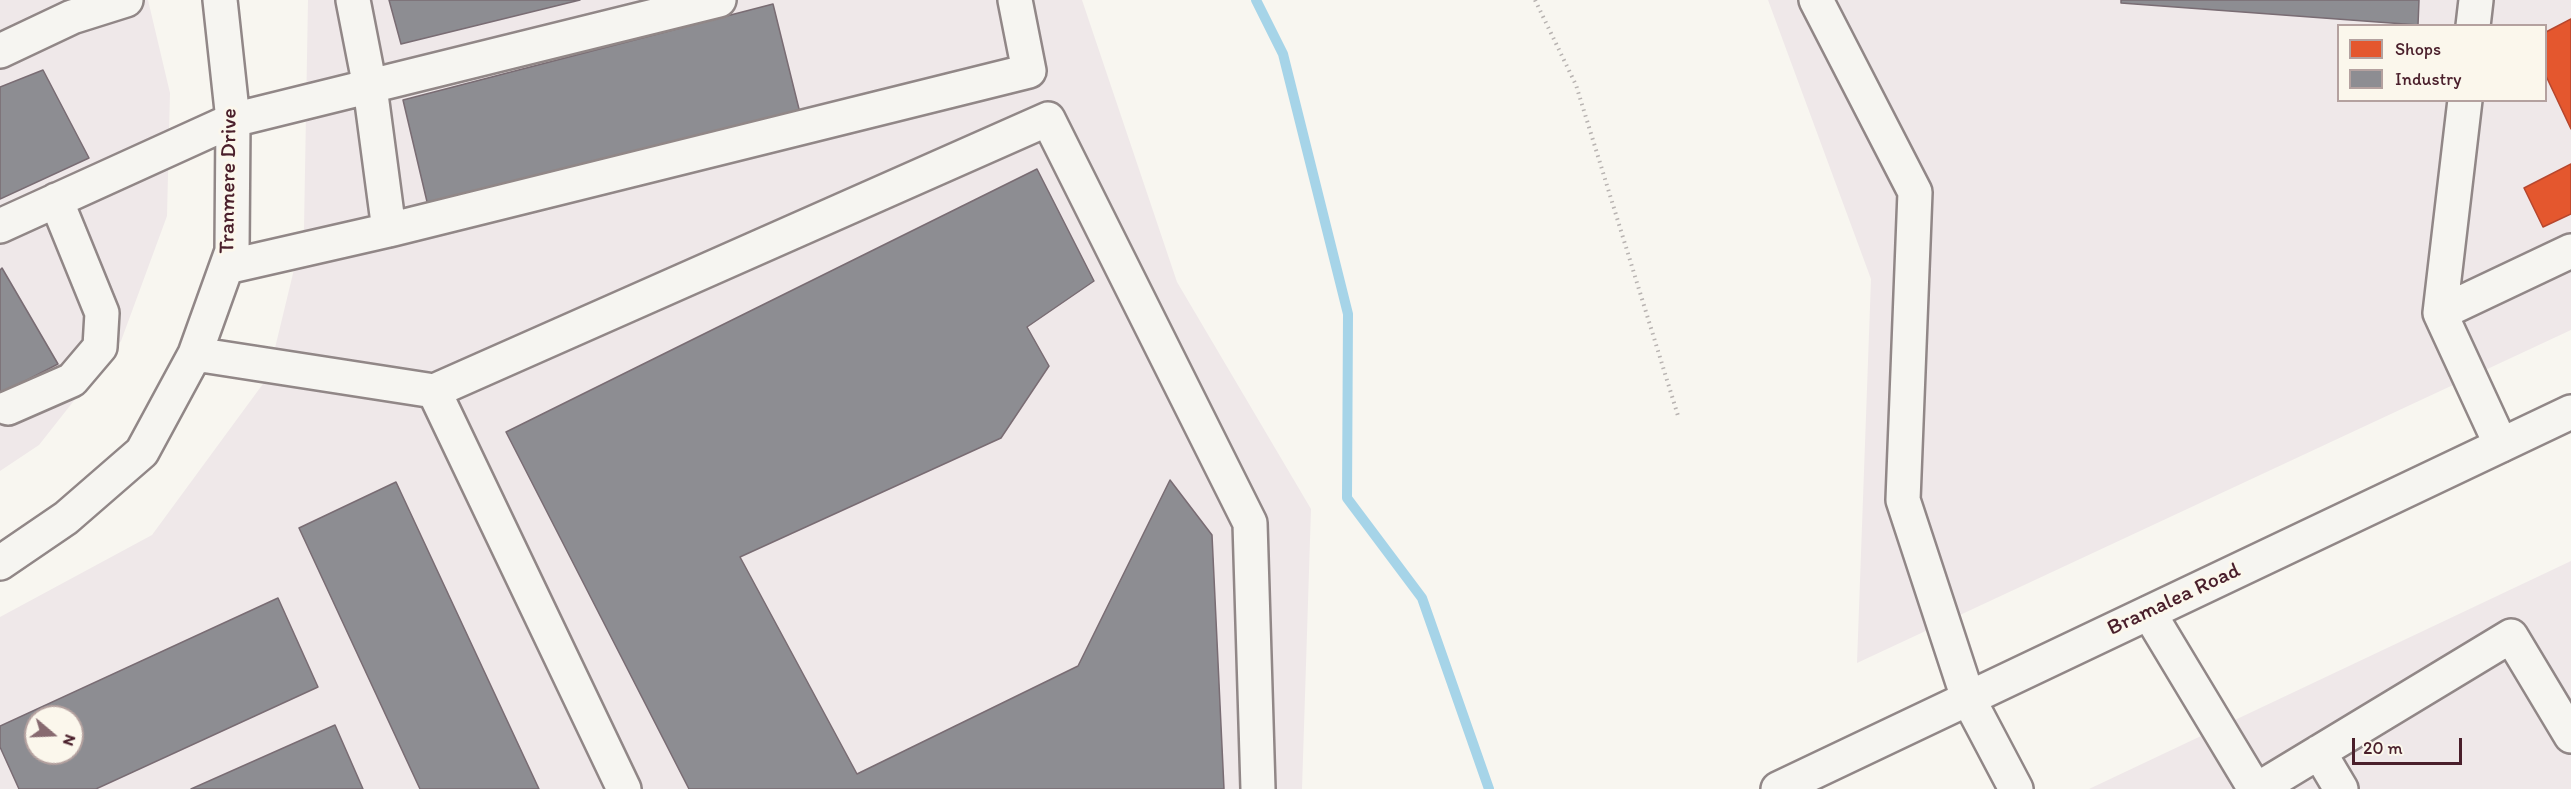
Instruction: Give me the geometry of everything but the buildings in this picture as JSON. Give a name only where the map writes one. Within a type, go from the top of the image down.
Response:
[{"type":"main road","points":[[0,51],[72,17],[126,0]]},
{"type":"main road","name":"Tranmere Drive","points":[[0,563],[66,518],[142,452],[195,354],[232,251],[233,120],[220,0]]},
{"type":"main road","points":[[352,0],[370,87],[389,230]]},
{"type":"main road","points":[[0,226],[233,120],[719,0]]},
{"type":"main road","points":[[227,267],[389,230],[1029,71],[1015,0]]},
{"type":"main road","points":[[1816,0],[1915,192],[1903,500],[1968,698],[2016,789]]},
{"type":"main road","points":[[2473,24],[2476,0]]},
{"type":"main road","points":[[2465,102],[2440,313],[2501,445]]},
{"type":"main road","points":[[195,354],[434,391],[1048,119],[1250,523],[1258,789]]},
{"type":"main road","points":[[8,408],[72,380],[100,347],[102,314],[56,200]]},
{"type":"main road","points":[[2440,313],[2571,251]]},
{"type":"main road","points":[[434,391],[624,789]]},
{"type":"main road","name":"Bramalea Road","points":[[1778,789],[2571,412]]},
{"type":"main road","points":[[2149,613],[2257,789],[2511,636],[2571,736]]},
{"type":"main road","points":[[2319,752],[2341,789]]},
{"type":"path","points":[[1535,0],[1576,85],[1679,419]]},
{"type":"shaded area","points":[[0,0],[148,0],[170,93],[167,216],[121,341],[39,445],[0,471]]},
{"type":"shaded area","points":[[308,0],[1082,0],[1177,282],[1311,509],[1302,789],[0,789],[0,617],[152,535],[268,377],[304,228]]},
{"type":"shaded area","points":[[1768,0],[2571,0],[2571,330],[1857,663],[1871,279]]},
{"type":"shaded area","points":[[2571,561],[2571,789],[2089,789]]},
{"type":"waterway","points":[[1256,0],[1283,54],[1348,314],[1347,498],[1422,598],[1489,789]]}]
